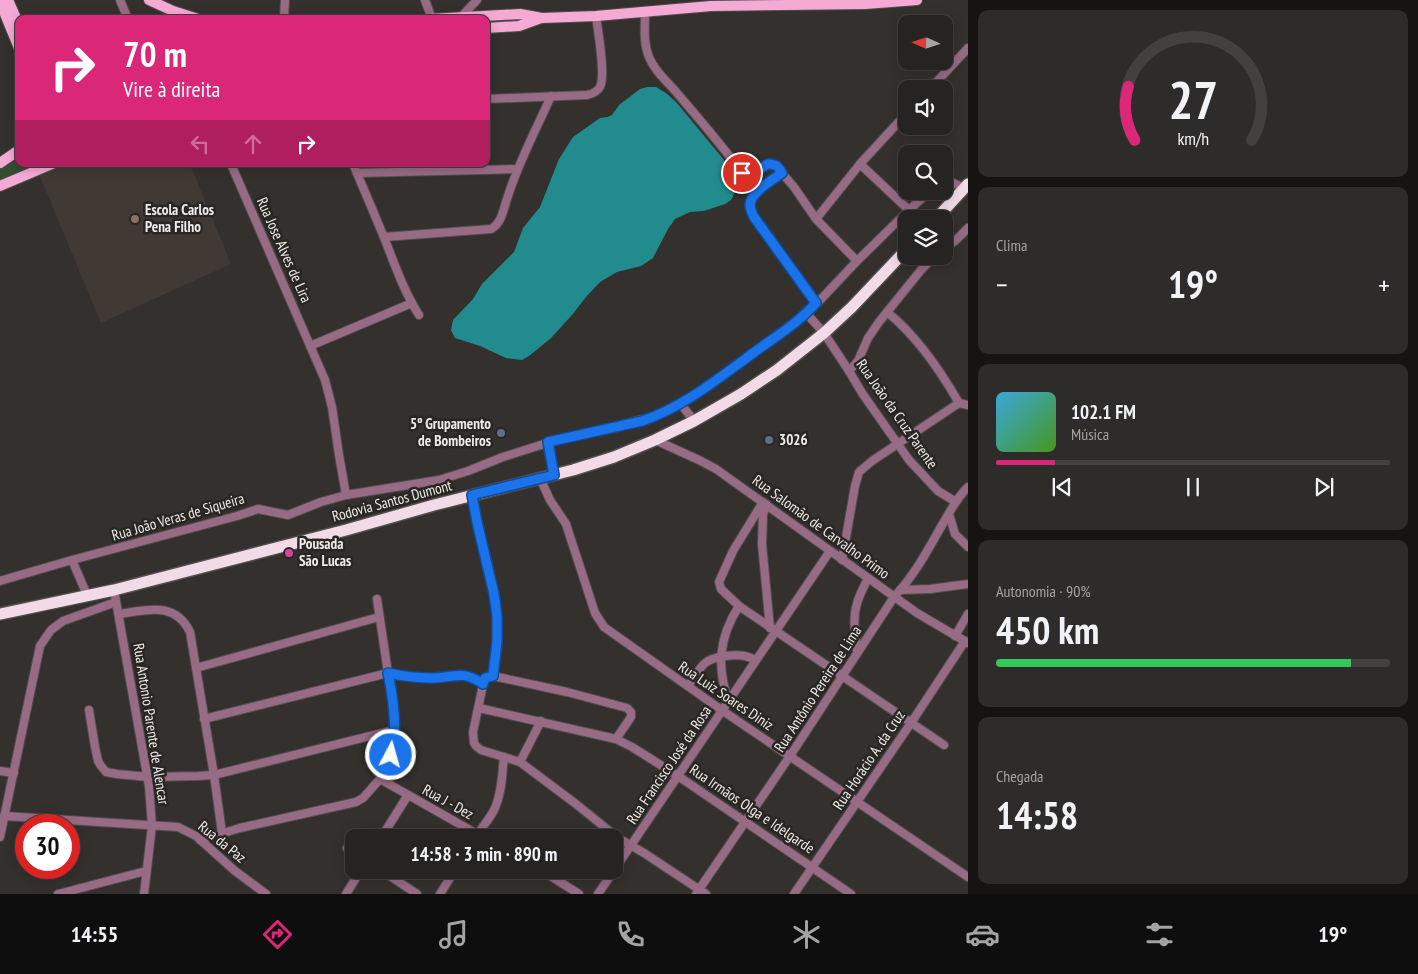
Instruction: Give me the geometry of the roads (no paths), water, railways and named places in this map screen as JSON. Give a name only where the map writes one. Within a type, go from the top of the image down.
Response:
[{"type":"highway","points":[[944,210],[966,186]]},
{"type":"highway","name":"Rodovia Santos Dumont","points":[[2,613],[114,590],[554,475],[614,457],[694,421],[761,381],[824,333],[852,307],[898,258]]},
{"type":"main road","points":[[149,0],[186,15]]},
{"type":"main road","points":[[490,15],[520,14],[542,18],[645,12],[711,3],[917,0]]},
{"type":"main road","points":[[6,6],[15,19]]},
{"type":"main road","points":[[6,6],[15,35]]},
{"type":"main road","points":[[490,28],[519,26],[542,18]]},
{"type":"main road","points":[[0,163],[15,153]]},
{"type":"main road","points":[[0,186],[45,167]]},
{"type":"street","points":[[120,0],[126,15]]},
{"type":"street","points":[[284,15],[285,0]]},
{"type":"street","points":[[425,0],[430,15]]},
{"type":"street","points":[[463,15],[477,0]]},
{"type":"street","points":[[645,12],[646,47],[653,65],[742,173],[753,175],[768,164],[776,165],[816,219],[857,261]]},
{"type":"street","points":[[490,99],[587,95],[596,92],[602,80],[602,67],[596,16]]},
{"type":"street","points":[[938,80],[968,48]]},
{"type":"street","points":[[384,237],[491,229],[495,227],[502,217],[517,169],[551,96]]},
{"type":"street","points":[[816,219],[860,164],[898,123]]},
{"type":"street","points":[[860,164],[909,210]]},
{"type":"street","name":"Rua Jose Alves de Lira","points":[[232,167],[325,380],[332,407],[346,495]]},
{"type":"street","points":[[355,167],[395,267],[412,303],[420,315]]},
{"type":"street","points":[[357,173],[517,169]]},
{"type":"street","points":[[782,173],[754,195],[750,201],[750,208],[754,217],[816,303]]},
{"type":"street","points":[[953,182],[966,186]]},
{"type":"street","name":"Rua João Veras de Siqueira","points":[[909,210],[920,200]]},
{"type":"street","name":"Rua João Veras de Siqueira","points":[[0,581],[258,509],[288,515],[346,495],[438,480],[548,442],[642,421],[680,403],[710,385],[807,314],[898,221]]},
{"type":"street","points":[[953,242],[968,228]]},
{"type":"street","points":[[850,371],[858,361],[873,330],[926,265]]},
{"type":"street","points":[[310,346],[412,303]]},
{"type":"street","points":[[888,312],[902,324],[930,358],[959,403]]},
{"type":"street","name":"Rua João da Cruz Parente","points":[[807,314],[824,333],[866,398],[918,470],[938,491],[956,502]]},
{"type":"street","points":[[680,403],[694,421]]},
{"type":"street","points":[[842,560],[855,486],[862,468],[959,403],[968,405]]},
{"type":"street","name":"Rua Salomão de Carvalho Primo","points":[[655,440],[707,465],[765,503],[917,613],[966,642]]},
{"type":"street","points":[[548,442],[554,475]]},
{"type":"street","name":"Rua Luiz Soares Diniz","points":[[540,478],[546,492],[566,524],[595,613],[604,626],[722,711],[968,877]]},
{"type":"street","name":"Rua Antônio Pereira de Lima","points":[[700,892],[857,652],[926,554],[956,502],[968,487]]},
{"type":"street","points":[[472,495],[494,594],[497,616],[497,641],[492,676]]},
{"type":"street","points":[[765,503],[733,551],[719,579],[721,589],[738,606],[944,745]]},
{"type":"street","points":[[765,503],[762,544],[773,630]]},
{"type":"street","points":[[949,514],[954,534],[968,547]]},
{"type":"street","name":"Rua Francisco José da Rosa","points":[[598,894],[756,660],[773,630],[830,551]]},
{"type":"street","points":[[72,560],[87,595]]},
{"type":"street","points":[[857,652],[854,623],[856,605],[868,578]]},
{"type":"street","points":[[900,590],[930,589],[968,584]]},
{"type":"street","name":"Rua Antonio Parente de Alencar","points":[[114,590],[148,777],[152,826],[144,894]]},
{"type":"street","points":[[200,840],[273,820],[356,802],[363,798],[380,779],[393,749],[394,730],[393,698],[377,600]]},
{"type":"street","points":[[0,837],[40,646],[51,630],[62,621],[116,602]]},
{"type":"street","points":[[728,702],[722,680],[721,657],[726,629],[738,606]]},
{"type":"street","points":[[119,614],[161,609],[175,614],[183,620],[190,632],[222,833]]},
{"type":"street","points":[[955,636],[968,614]]},
{"type":"street","points":[[196,668],[379,618]]},
{"type":"street","name":"Rua Horácio A. da Cruz","points":[[794,894],[966,642]]},
{"type":"street","points":[[688,686],[704,664],[721,657],[737,655],[756,660]]},
{"type":"street","points":[[204,718],[388,673],[399,676],[428,678],[456,674],[476,679],[483,684]]},
{"type":"street","points":[[616,739],[631,717],[631,712],[627,708],[567,692],[492,676],[485,678],[474,732],[474,743],[481,750],[520,762],[618,838],[700,892]]},
{"type":"street","name":"Rua Irmãos Olga e Idelgarde","points":[[479,708],[616,739],[678,776],[851,894]]},
{"type":"street","points":[[89,710],[94,747],[101,766],[106,772],[148,777],[214,775],[394,730]]},
{"type":"street","points":[[520,762],[541,721]]},
{"type":"street","points":[[481,829],[495,808],[501,786],[504,757]]},
{"type":"street","points":[[0,771],[14,773]]},
{"type":"street","name":"Rua J - Dez","points":[[380,779],[429,806],[465,829]]},
{"type":"street","points":[[387,829],[408,795]]},
{"type":"street","name":"Rua da Paz","points":[[4,816],[178,827],[192,833],[234,871],[266,894]]},
{"type":"street","points":[[58,894],[146,871]]},
{"type":"street","points":[[346,894],[355,879]]},
{"type":"street","points":[[394,879],[417,894]]},
{"type":"street","points":[[440,894],[449,879]]},
{"type":"street","points":[[556,879],[580,894]]},
{"type":"water","points":[[656,87],[677,103],[724,160],[734,180],[739,185],[731,200],[725,204],[704,211],[690,212],[675,219],[653,258],[641,266],[617,272],[600,282],[551,338],[522,360],[506,358],[480,346],[455,338],[451,330],[453,320],[473,299],[482,284],[514,252],[523,228],[540,207],[559,159],[573,137],[600,118],[612,115],[619,105],[640,89]]},
{"type":"place","name":"Escola Carlos Pena Filho","points":[[135,219]]},
{"type":"place","name":"5º Grupamento de Bombeiros","points":[[501,433]]},
{"type":"place","name":"3026","points":[[769,440]]},
{"type":"place","name":"Pousada São Lucas","points":[[289,553]]}]
